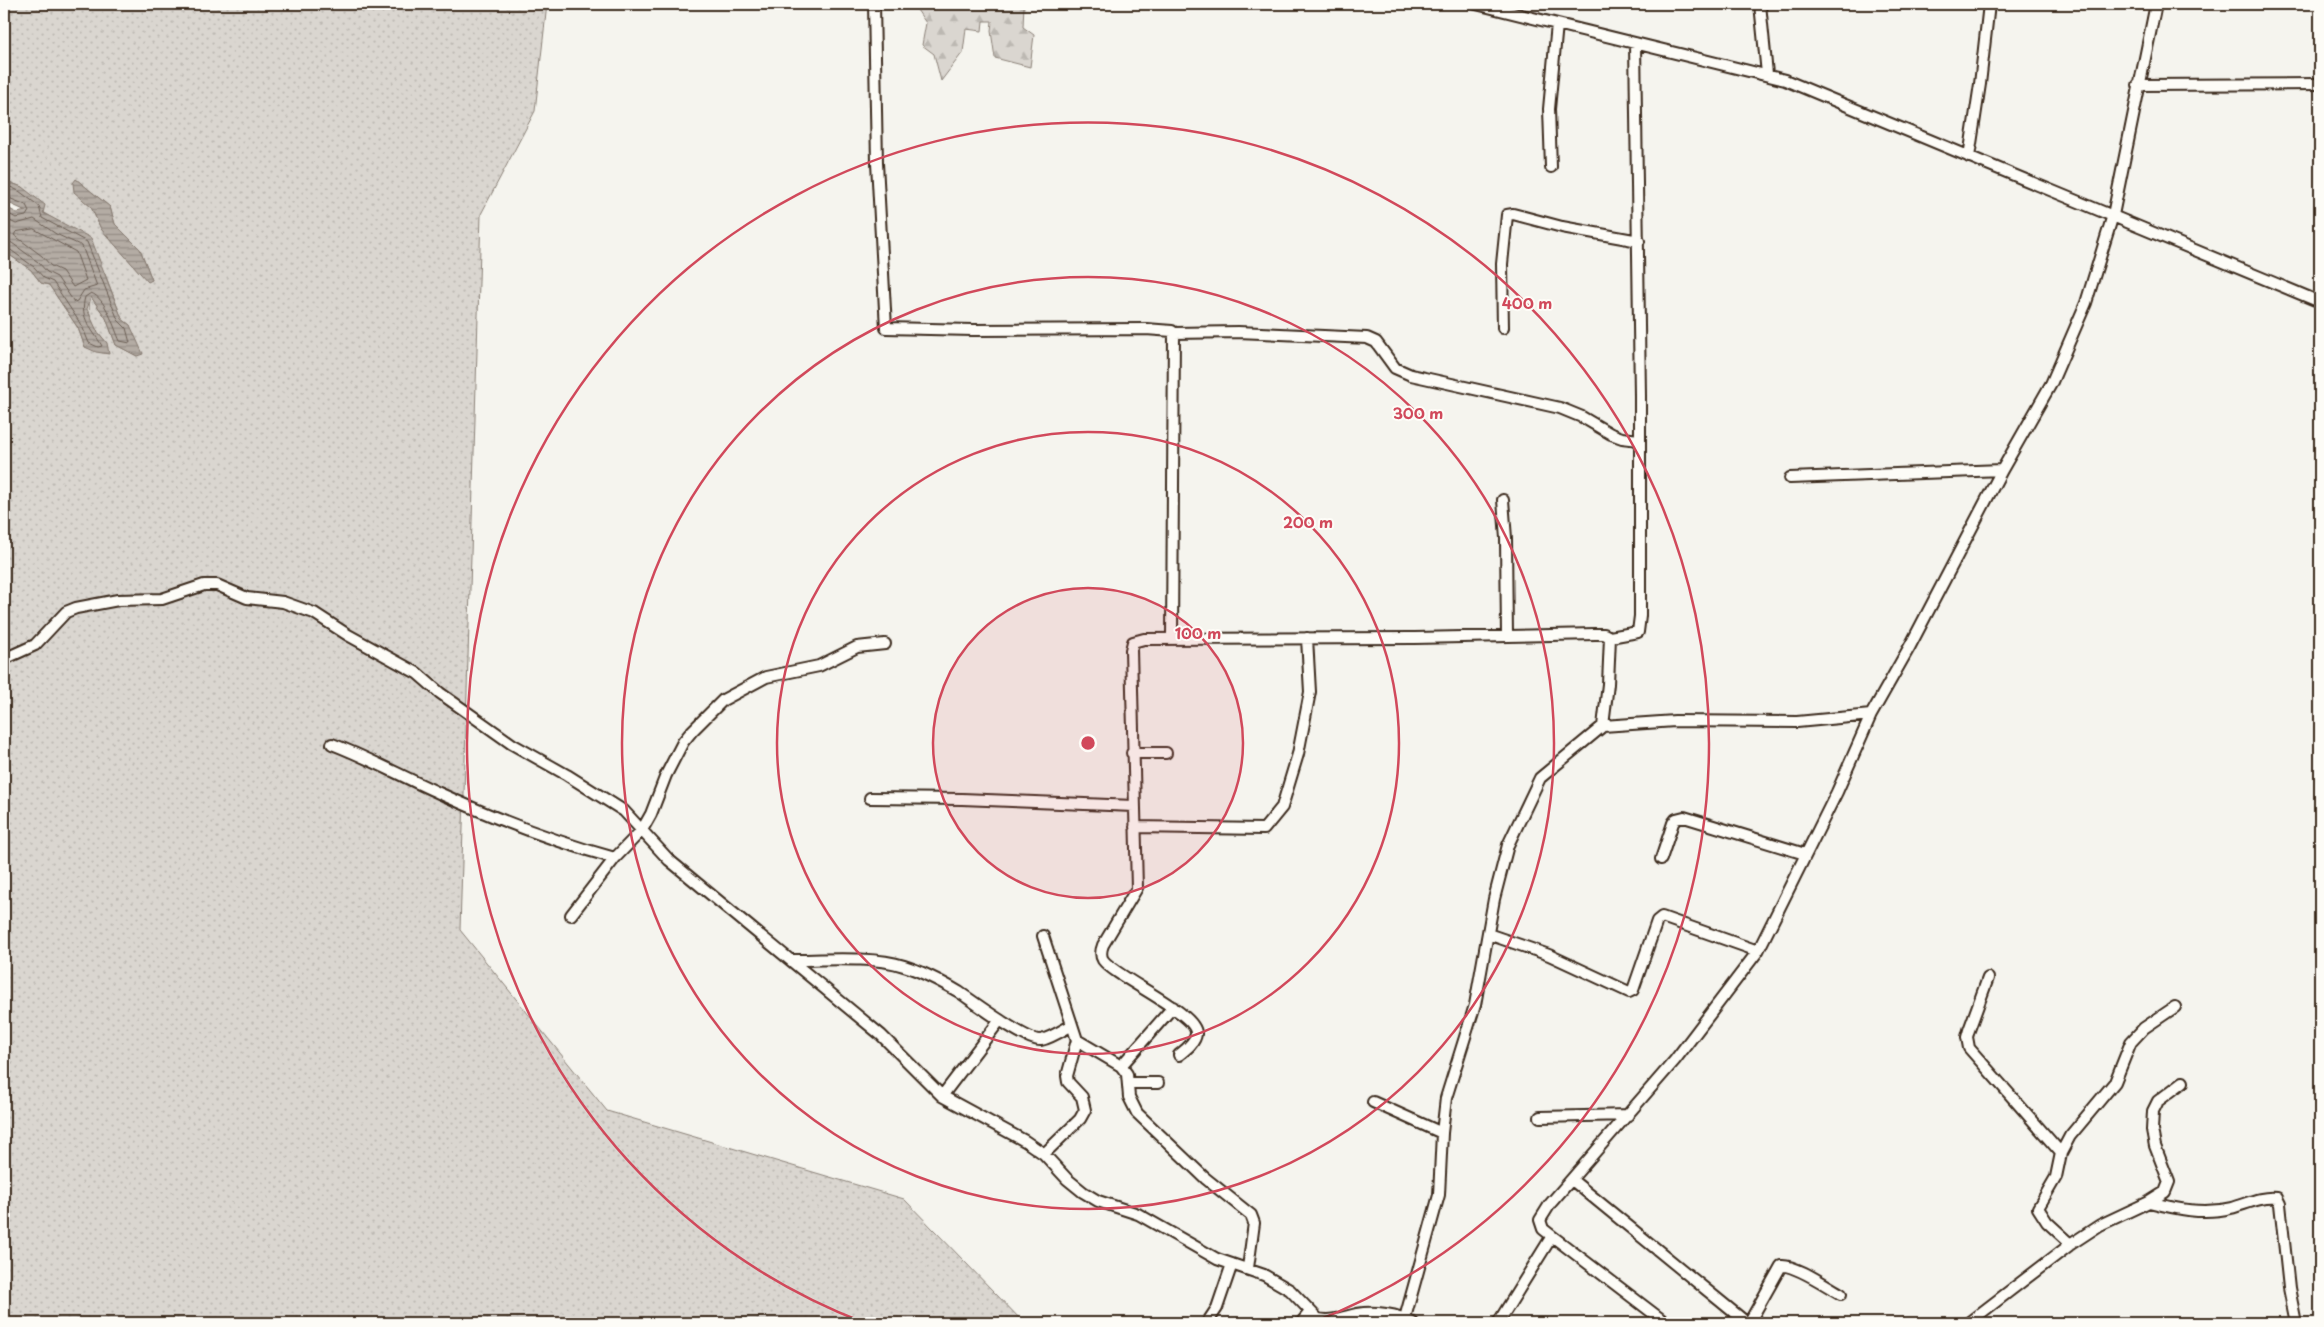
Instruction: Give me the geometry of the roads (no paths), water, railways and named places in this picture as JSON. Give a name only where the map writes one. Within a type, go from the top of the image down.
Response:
[{"type":"street","points":[[874,4],[877,163],[886,328],[973,330],[1146,329],[1172,331],[1174,333],[1238,332],[1367,338],[1376,342],[1395,368],[1411,375],[1560,408],[1582,417],[1611,434],[1622,438],[1639,440]]},
{"type":"street","points":[[1476,4],[1767,74],[2113,215],[2320,302]]},
{"type":"street","points":[[1760,4],[1767,74]]},
{"type":"street","points":[[1968,157],[1980,84],[1989,4]]},
{"type":"street","points":[[1666,1323],[1552,1236],[1543,1228],[1540,1220],[1547,1209],[1675,1060],[1758,951],[1837,792],[1870,715],[1910,646],[2002,470],[2051,384],[2070,343],[2096,271],[2113,215],[2156,4]]},
{"type":"street","points":[[1550,167],[1549,109],[1557,24]]},
{"type":"street","points":[[1179,1054],[1191,1044],[1196,1031],[1172,1007],[1112,969],[1101,954],[1103,945],[1137,888],[1132,753],[1131,650],[1133,642],[1144,639],[1595,634],[1604,634],[1610,637],[1632,635],[1638,632],[1639,241],[1635,43]]},
{"type":"street","points":[[2138,85],[2320,84]]},
{"type":"street","points":[[1503,328],[1502,273],[1507,215],[1513,214],[1562,227],[1639,241]]},
{"type":"street","points":[[1172,639],[1174,333]]},
{"type":"street","points":[[1790,478],[2002,470]]},
{"type":"street","points":[[1503,500],[1506,538],[1506,636]]},
{"type":"street","points":[[4,659],[35,645],[66,612],[76,608],[118,600],[162,599],[210,584],[247,598],[290,604],[314,613],[348,635],[417,673],[440,693],[512,744],[568,775],[617,807],[642,830],[669,860],[881,1035],[942,1096],[1044,1154],[1067,1179],[1083,1192],[1098,1200],[1138,1214],[1208,1254],[1232,1264],[1248,1268],[1290,1290],[1318,1319],[1326,1321],[1358,1314],[1381,1319],[1409,1321],[1439,1195],[1442,1132],[1451,1078],[1475,1005],[1494,899],[1508,845],[1540,778],[1603,726],[1675,721],[1797,722],[1870,715]]},
{"type":"street","points":[[1603,726],[1608,684],[1610,637]]},
{"type":"street","points":[[1135,827],[1264,829],[1282,807],[1298,754],[1310,692],[1307,638]]},
{"type":"street","points":[[571,915],[615,858],[642,830],[683,742],[723,700],[766,677],[820,666],[857,648],[885,644]]},
{"type":"street","points":[[332,744],[364,756],[439,793],[523,828],[565,844],[615,858]]},
{"type":"street","points":[[1132,753],[1166,753]]},
{"type":"street","points":[[870,798],[962,799],[1134,806]]},
{"type":"street","points":[[1661,859],[1673,822],[1684,817],[1805,854]]},
{"type":"street","points":[[1488,934],[1549,955],[1629,992],[1632,990],[1657,921],[1662,917],[1758,951]]},
{"type":"street","points":[[1043,936],[1078,1040],[1121,1066],[1127,1074],[1132,1105],[1145,1122],[1205,1178],[1251,1215],[1254,1223],[1248,1268]]},
{"type":"street","points":[[790,960],[882,962],[905,966],[929,976],[958,992],[1000,1020],[1037,1040],[1046,1038],[1072,1025]]},
{"type":"street","points":[[1988,978],[1968,1030],[1968,1048],[2060,1153]]},
{"type":"street","points":[[1121,1066],[1172,1007]]},
{"type":"street","points":[[2071,1244],[2046,1222],[2038,1208],[2056,1177],[2060,1153],[2070,1136],[2115,1082],[2126,1049],[2136,1034],[2175,1007]]},
{"type":"street","points":[[942,1096],[1000,1020]]},
{"type":"street","points":[[1044,1154],[1080,1119],[1085,1110],[1082,1097],[1068,1082],[1067,1076],[1078,1040]]},
{"type":"street","points":[[1968,1323],[2071,1244],[2100,1226],[2166,1192],[2169,1182],[2155,1146],[2152,1130],[2153,1111],[2158,1101],[2183,1082]]},
{"type":"street","points":[[1129,1083],[1158,1083]]},
{"type":"street","points":[[1373,1102],[1442,1132]]},
{"type":"street","points":[[1540,1117],[1628,1115]]},
{"type":"street","points":[[1572,1180],[1748,1323],[1781,1266],[1785,1265],[1797,1270],[1841,1294]]},
{"type":"street","points":[[2149,1202],[2177,1209],[2202,1212],[2277,1198],[2280,1204],[2296,1323]]},
{"type":"street","points":[[1498,1323],[1552,1236]]},
{"type":"street","points":[[1207,1323],[1217,1308],[1232,1264]]},
{"type":"street","points":[[1301,1323],[1310,1312]]},
{"type":"water","points":[[4,177],[9,182],[22,187],[45,205],[43,213],[91,238],[122,319],[130,325],[143,354],[137,356],[116,345],[106,318],[91,297],[87,309],[97,331],[107,343],[109,354],[96,352],[85,347],[78,328],[49,285],[41,283],[31,270],[4,251],[4,206],[17,213],[26,211],[4,201]]},
{"type":"water","points":[[76,179],[110,207],[115,224],[140,249],[152,280],[148,282],[101,229],[91,207],[74,192],[73,183]]}]
